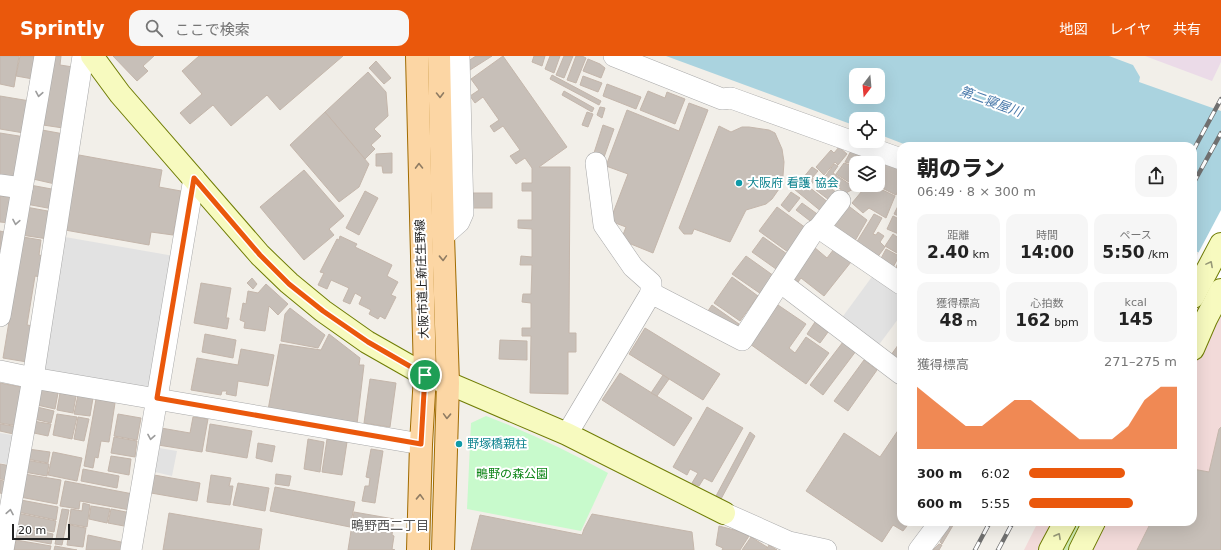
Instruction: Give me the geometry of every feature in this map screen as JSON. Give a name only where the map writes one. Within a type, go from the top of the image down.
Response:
[{"type":"main road","name":"大阪市道上新庄生野線","points":[[417,56],[425,375],[421,444],[418,550]]},
{"type":"main road","name":"大阪市道上新庄生野線","points":[[439,56],[442,236],[448,383],[443,550]]},
{"type":"street","points":[[0,316],[3,287],[45,56]]},
{"type":"street","points":[[4,550],[33,378],[83,56]]},
{"type":"street","points":[[92,56],[120,94],[260,255],[289,284],[323,311],[368,342],[425,375],[448,383],[568,434],[724,513],[789,542],[826,550]]},
{"type":"street","points":[[442,236],[459,222],[463,213],[458,56]]},
{"type":"street","points":[[614,56],[722,99],[731,98],[897,158]]},
{"type":"street","points":[[568,434],[651,293],[651,283],[633,267],[604,225],[596,163]]},
{"type":"street","points":[[131,550],[194,178]]},
{"type":"street","points":[[0,185],[22,188]]},
{"type":"street","points":[[651,293],[742,340],[812,232],[819,228],[840,201]]},
{"type":"street","points":[[819,228],[897,281]]},
{"type":"street","points":[[1197,289],[1221,244]]},
{"type":"street","points":[[780,282],[897,371]]},
{"type":"street","points":[[1197,340],[1220,292]]},
{"type":"street","points":[[0,372],[421,444]]},
{"type":"street","points":[[919,550],[937,526]]},
{"type":"street","points":[[1050,550],[1063,526]]},
{"type":"street","points":[[1080,550],[1092,526]]},
{"type":"shaded area","points":[[1145,56],[1221,56],[1221,62],[1212,81]]},
{"type":"shaded area","points":[[65,237],[174,256],[152,388],[43,370]]},
{"type":"shaded area","points":[[1197,255],[1221,264],[1221,550],[1024,550],[1036,526],[1197,526]]},
{"type":"shaded area","points":[[874,274],[897,290],[897,320],[878,346],[841,319]]},
{"type":"shaded area","points":[[0,433],[18,436],[13,465],[0,463]]},
{"type":"shaded area","points":[[159,448],[177,451],[172,476],[155,472]]},
{"type":"green space","name":"鴫野の森公園","points":[[486,416],[548,442],[608,473],[581,531],[467,509],[471,423]]},
{"type":"green space","points":[[1074,526],[1082,526],[1069,550],[1061,550]]},
{"type":"water","name":"第二寝屋川","points":[[666,56],[1109,56],[1133,65],[1140,77],[1139,82],[1221,111],[1221,262],[1197,252],[1197,142],[899,142],[885,137],[885,112],[849,112],[849,123]]},
{"type":"pier","points":[[1221,210],[1221,294],[1197,283],[1197,255]]},
{"type":"building","points":[[0,56],[19,56],[14,87],[0,84]]},
{"type":"building","points":[[20,56],[37,56],[33,79],[16,76]]},
{"type":"building","points":[[55,56],[61,56],[60,65],[73,67],[63,128],[43,125]]},
{"type":"building","points":[[113,56],[154,56],[143,66],[148,71],[137,81]]},
{"type":"building","points":[[199,56],[343,56],[280,110],[267,95],[231,126],[213,105],[190,124],[180,113],[202,94],[182,71]]},
{"type":"building","points":[[476,56],[492,56],[470,70],[465,63]]},
{"type":"building","points":[[503,56],[567,147],[539,167],[570,167],[569,333],[576,333],[576,352],[568,352],[568,394],[530,393],[531,336],[522,336],[522,328],[531,328],[531,303],[522,302],[523,294],[531,294],[532,265],[520,265],[521,256],[532,257],[532,229],[518,228],[518,220],[532,220],[532,191],[522,191],[522,183],[532,183],[532,168],[525,158],[516,164],[510,156],[520,150],[503,126],[494,132],[490,126],[499,120],[483,97],[475,103],[470,96],[479,90],[471,79]]},
{"type":"building","points":[[534,56],[545,56],[542,66],[532,62]]},
{"type":"building","points":[[550,56],[560,56],[554,73],[545,69]]},
{"type":"building","points":[[564,56],[573,56],[564,78],[556,75]]},
{"type":"building","points":[[576,56],[586,58],[576,83],[567,80]]},
{"type":"building","points":[[588,59],[605,68],[601,78],[583,71]]},
{"type":"building","points":[[376,61],[391,78],[384,84],[369,68]]},
{"type":"building","points":[[368,72],[386,92],[388,116],[374,129],[381,136],[371,145],[375,149],[365,159],[325,112]]},
{"type":"building","points":[[552,75],[601,101],[599,105],[550,79]]},
{"type":"building","points":[[583,76],[602,83],[598,92],[580,85]]},
{"type":"building","points":[[607,84],[641,97],[636,109],[603,96]]},
{"type":"building","points":[[564,91],[594,108],[592,112],[562,95]]},
{"type":"building","points":[[648,91],[665,98],[667,92],[685,99],[675,124],[640,110]]},
{"type":"building","points":[[0,96],[30,101],[24,133],[0,129]]},
{"type":"building","points":[[689,103],[708,110],[653,253],[621,240],[626,227],[610,221],[628,174],[606,166],[627,110],[679,131]]},
{"type":"building","points":[[600,107],[605,108],[602,118],[597,115]]},
{"type":"building","points":[[325,112],[369,164],[359,187],[339,202],[290,145]]},
{"type":"building","points":[[587,112],[593,114],[588,127],[582,125]]},
{"type":"building","points":[[603,125],[614,129],[603,160],[593,156]]},
{"type":"building","name":"大阪府 看護 協会","points":[[719,126],[731,132],[742,127],[749,127],[769,130],[775,133],[782,149],[784,162],[783,176],[779,189],[772,199],[766,204],[746,210],[730,242],[694,229],[692,234],[684,234],[679,228]]},
{"type":"building","points":[[42,130],[64,134],[55,184],[33,179]]},
{"type":"building","points":[[0,133],[25,137],[18,178],[0,175]]},
{"type":"building","points":[[839,147],[847,154],[838,165],[835,162],[824,175],[816,167],[831,150],[834,153]]},
{"type":"building","points":[[852,149],[874,156],[849,156],[849,163],[845,162]]},
{"type":"building","points":[[392,153],[392,173],[383,173],[382,166],[376,166],[376,154]]},
{"type":"building","points":[[79,155],[162,170],[159,187],[181,191],[173,235],[151,232],[149,245],[65,230]]},
{"type":"building","points":[[844,163],[849,165],[849,182],[836,174]]},
{"type":"building","points":[[885,163],[897,168],[896,195],[885,190]]},
{"type":"building","points":[[834,164],[838,166],[833,173],[849,184],[849,191],[846,193],[824,178]]},
{"type":"building","points":[[812,167],[818,171],[812,178],[815,180],[809,187],[829,203],[822,212],[794,189]]},
{"type":"building","points":[[304,170],[344,216],[329,229],[334,235],[304,260],[260,207]]},
{"type":"building","points":[[822,182],[840,195],[833,203],[816,190]]},
{"type":"building","points":[[30,185],[57,190],[53,209],[26,204]]},
{"type":"building","points":[[365,191],[378,198],[359,235],[346,228]]},
{"type":"building","points":[[885,191],[895,196],[886,218],[869,208],[863,213],[852,203],[861,192]]},
{"type":"building","points":[[791,192],[800,198],[789,212],[781,205]]},
{"type":"building","points":[[469,193],[492,193],[492,208],[469,208]]},
{"type":"building","points":[[0,196],[15,198],[11,223],[0,222]]},
{"type":"building","points":[[802,203],[820,216],[814,224],[796,210]]},
{"type":"building","points":[[846,204],[867,220],[852,246],[825,227]]},
{"type":"building","points":[[26,207],[53,212],[48,239],[21,235]]},
{"type":"building","points":[[777,207],[806,228],[788,252],[759,231]]},
{"type":"building","points":[[897,208],[897,215],[894,214]]},
{"type":"building","points":[[874,214],[882,218],[873,234],[876,235],[878,232],[884,236],[880,242],[885,247],[874,262],[853,248]]},
{"type":"building","points":[[893,216],[897,218],[897,233],[887,229]]},
{"type":"building","points":[[0,231],[8,233],[5,250],[0,249]]},
{"type":"building","points":[[893,234],[897,237],[897,253],[885,246]]},
{"type":"building","points":[[340,236],[357,244],[355,247],[392,265],[387,276],[398,282],[391,295],[396,297],[385,319],[380,316],[378,319],[369,314],[371,310],[359,304],[362,297],[355,293],[350,304],[343,301],[349,288],[331,280],[327,289],[318,285],[324,273],[320,272]]},
{"type":"building","points":[[23,237],[41,240],[39,255],[45,256],[41,277],[35,276],[27,325],[34,326],[27,362],[3,358]]},
{"type":"building","points":[[763,237],[787,254],[776,269],[752,252]]},
{"type":"building","points":[[814,247],[827,258],[834,249],[851,262],[824,296],[801,278],[798,282],[791,276]]},
{"type":"building","points":[[886,249],[897,255],[897,260],[890,273],[877,266]]},
{"type":"building","points":[[746,256],[774,276],[761,294],[732,274]]},
{"type":"building","points":[[897,265],[897,278],[892,275]]},
{"type":"building","points":[[732,277],[758,296],[740,321],[714,303]]},
{"type":"building","points":[[252,278],[257,284],[253,289],[247,283]]},
{"type":"building","points":[[201,283],[231,288],[226,318],[229,318],[227,329],[194,323]]},
{"type":"building","points":[[266,284],[288,304],[278,315],[269,306],[265,331],[244,328],[245,322],[240,320],[243,303],[246,304],[248,291],[258,293]]},
{"type":"building","points":[[712,305],[739,324],[733,333],[706,314]]},
{"type":"building","points":[[778,305],[806,324],[789,348],[795,353],[806,337],[829,353],[806,384],[750,344]]},
{"type":"building","points":[[290,308],[325,335],[318,348],[281,341],[285,314]]},
{"type":"building","points":[[815,322],[828,332],[820,343],[807,334]]},
{"type":"building","points":[[645,328],[720,374],[703,400],[629,354]]},
{"type":"building","points":[[205,334],[236,340],[233,358],[202,352]]},
{"type":"building","points":[[329,334],[360,358],[359,365],[364,365],[357,424],[268,410],[280,344],[321,350]]},
{"type":"building","points":[[500,340],[527,341],[527,360],[499,359]]},
{"type":"building","points":[[843,342],[856,351],[823,395],[810,385]]},
{"type":"building","points":[[897,347],[897,359],[891,355]]},
{"type":"building","points":[[241,349],[274,355],[268,386],[238,381],[236,396],[226,394],[227,391],[222,391],[221,395],[191,390],[197,358],[238,365]]},
{"type":"building","points":[[864,360],[877,370],[848,411],[834,401]]},
{"type":"building","points":[[620,373],[692,418],[674,446],[602,400]]},
{"type":"building","points":[[663,375],[669,379],[657,396],[651,393]]},
{"type":"building","points":[[370,379],[396,383],[390,427],[364,423]]},
{"type":"building","points":[[0,383],[26,388],[19,426],[0,423]]},
{"type":"building","points":[[43,390],[58,393],[55,409],[37,405],[40,391]]},
{"type":"building","points":[[60,393],[76,396],[73,413],[57,410]]},
{"type":"building","points":[[78,395],[93,398],[90,416],[74,414]]},
{"type":"building","points":[[96,399],[115,403],[109,442],[101,441],[98,458],[95,457],[93,468],[84,466]]},
{"type":"building","points":[[37,407],[54,411],[51,423],[34,419]]},
{"type":"building","points":[[707,407],[743,428],[712,482],[704,478],[699,486],[692,483],[698,473],[690,469],[687,475],[673,467]]},
{"type":"building","points":[[57,414],[77,417],[72,439],[53,435]]},
{"type":"building","points":[[118,414],[141,418],[137,440],[114,436]]},
{"type":"building","points":[[78,417],[89,419],[84,441],[74,439]]},
{"type":"building","points":[[193,417],[208,419],[202,452],[158,445],[161,428],[190,433]]},
{"type":"building","points":[[33,421],[51,424],[48,436],[34,433]]},
{"type":"building","points":[[0,424],[19,427],[18,435],[0,431]]},
{"type":"building","points":[[210,424],[252,431],[247,458],[206,451]]},
{"type":"building","points":[[1221,427],[1221,550],[1137,550],[1149,526],[1197,526],[1197,470],[1209,472],[1219,429]]},
{"type":"building","points":[[750,432],[755,436],[721,499],[716,496]]},
{"type":"building","points":[[897,432],[897,526],[907,526],[903,531],[893,525],[882,542],[806,491],[844,433],[880,457]]},
{"type":"building","points":[[114,437],[137,441],[135,457],[111,453]]},
{"type":"building","points":[[308,439],[324,442],[320,472],[304,469]]},
{"type":"building","points":[[327,439],[347,442],[342,475],[322,472]]},
{"type":"building","points":[[258,443],[275,446],[272,462],[256,458]]},
{"type":"building","points":[[28,449],[50,452],[48,463],[27,459]]},
{"type":"building","points":[[371,449],[383,451],[375,503],[362,501],[365,486],[369,486],[370,478],[366,477]]},
{"type":"building","points":[[53,452],[82,458],[77,481],[48,475]]},
{"type":"building","points":[[111,456],[131,459],[129,475],[108,471]]},
{"type":"building","points":[[26,460],[49,464],[47,476],[24,472]]},
{"type":"building","points":[[0,464],[11,466],[8,480],[0,479]]},
{"type":"building","points":[[83,469],[119,476],[117,488],[81,481]]},
{"type":"building","points":[[24,474],[61,480],[57,504],[20,497]]},
{"type":"building","points":[[276,474],[291,476],[289,486],[275,484]]},
{"type":"building","points":[[154,475],[200,483],[197,501],[151,493]]},
{"type":"building","points":[[211,475],[231,478],[229,486],[233,486],[230,505],[207,502]]},
{"type":"building","points":[[0,480],[7,482],[4,494],[0,493]]},
{"type":"building","points":[[65,481],[133,494],[130,510],[80,501],[79,509],[60,506]]},
{"type":"building","points":[[238,483],[269,488],[265,511],[233,505]]},
{"type":"building","points":[[275,487],[355,502],[350,527],[270,511]]},
{"type":"building","points":[[21,500],[58,507],[56,520],[18,512]]},
{"type":"building","points":[[83,503],[90,505],[87,527],[69,524],[71,509],[82,511]]},
{"type":"building","points":[[91,506],[110,509],[107,523],[89,519]]},
{"type":"building","points":[[62,509],[69,510],[62,545],[55,544]]},
{"type":"building","points":[[111,509],[131,513],[129,523],[124,526],[108,523]]},
{"type":"building","points":[[354,512],[394,519],[392,549],[395,550],[348,550]]},
{"type":"building","points":[[17,513],[56,521],[54,532],[15,525]]},
{"type":"building","points":[[169,513],[262,529],[259,550],[163,550]]},
{"type":"building","points":[[592,514],[692,532],[694,550],[471,550],[480,515],[582,535]]},
{"type":"building","points":[[70,525],[86,528],[83,547],[67,545]]},
{"type":"building","points":[[15,526],[53,534],[51,544],[13,537]]},
{"type":"building","points":[[719,526],[738,531],[749,536],[740,550],[722,550],[723,548],[716,545]]},
{"type":"building","points":[[949,526],[953,526],[942,544],[940,542]]},
{"type":"building","points":[[88,535],[121,542],[125,547],[125,550],[86,550]]},
{"type":"building","points":[[751,537],[767,547],[765,550],[742,550]]},
{"type":"building","points":[[16,540],[51,546],[50,550],[14,550]]},
{"type":"building","points":[[939,544],[942,545],[939,550],[933,550]]},
{"type":"building","points":[[769,545],[777,550],[766,550]]},
{"type":"building","points":[[55,546],[77,550],[54,550]]},
{"type":"railway","points":[[1197,144],[1221,99]]},
{"type":"railway","points":[[1197,177],[1221,133]]},
{"type":"railway","points":[[975,550],[988,526]]},
{"type":"railway","points":[[998,550],[1011,526]]},
{"type":"place","name":"大阪府 看護 協会","points":[[739,183]]},
{"type":"place","name":"野塚橋親柱","points":[[459,444]]},
{"type":"district","name":"鴫野西二丁目","points":[[390,525]]},
{"type":"route","points":[[194,178],[260,255],[289,284],[323,311],[368,342],[425,375],[421,444],[157,398],[194,178]]}]
